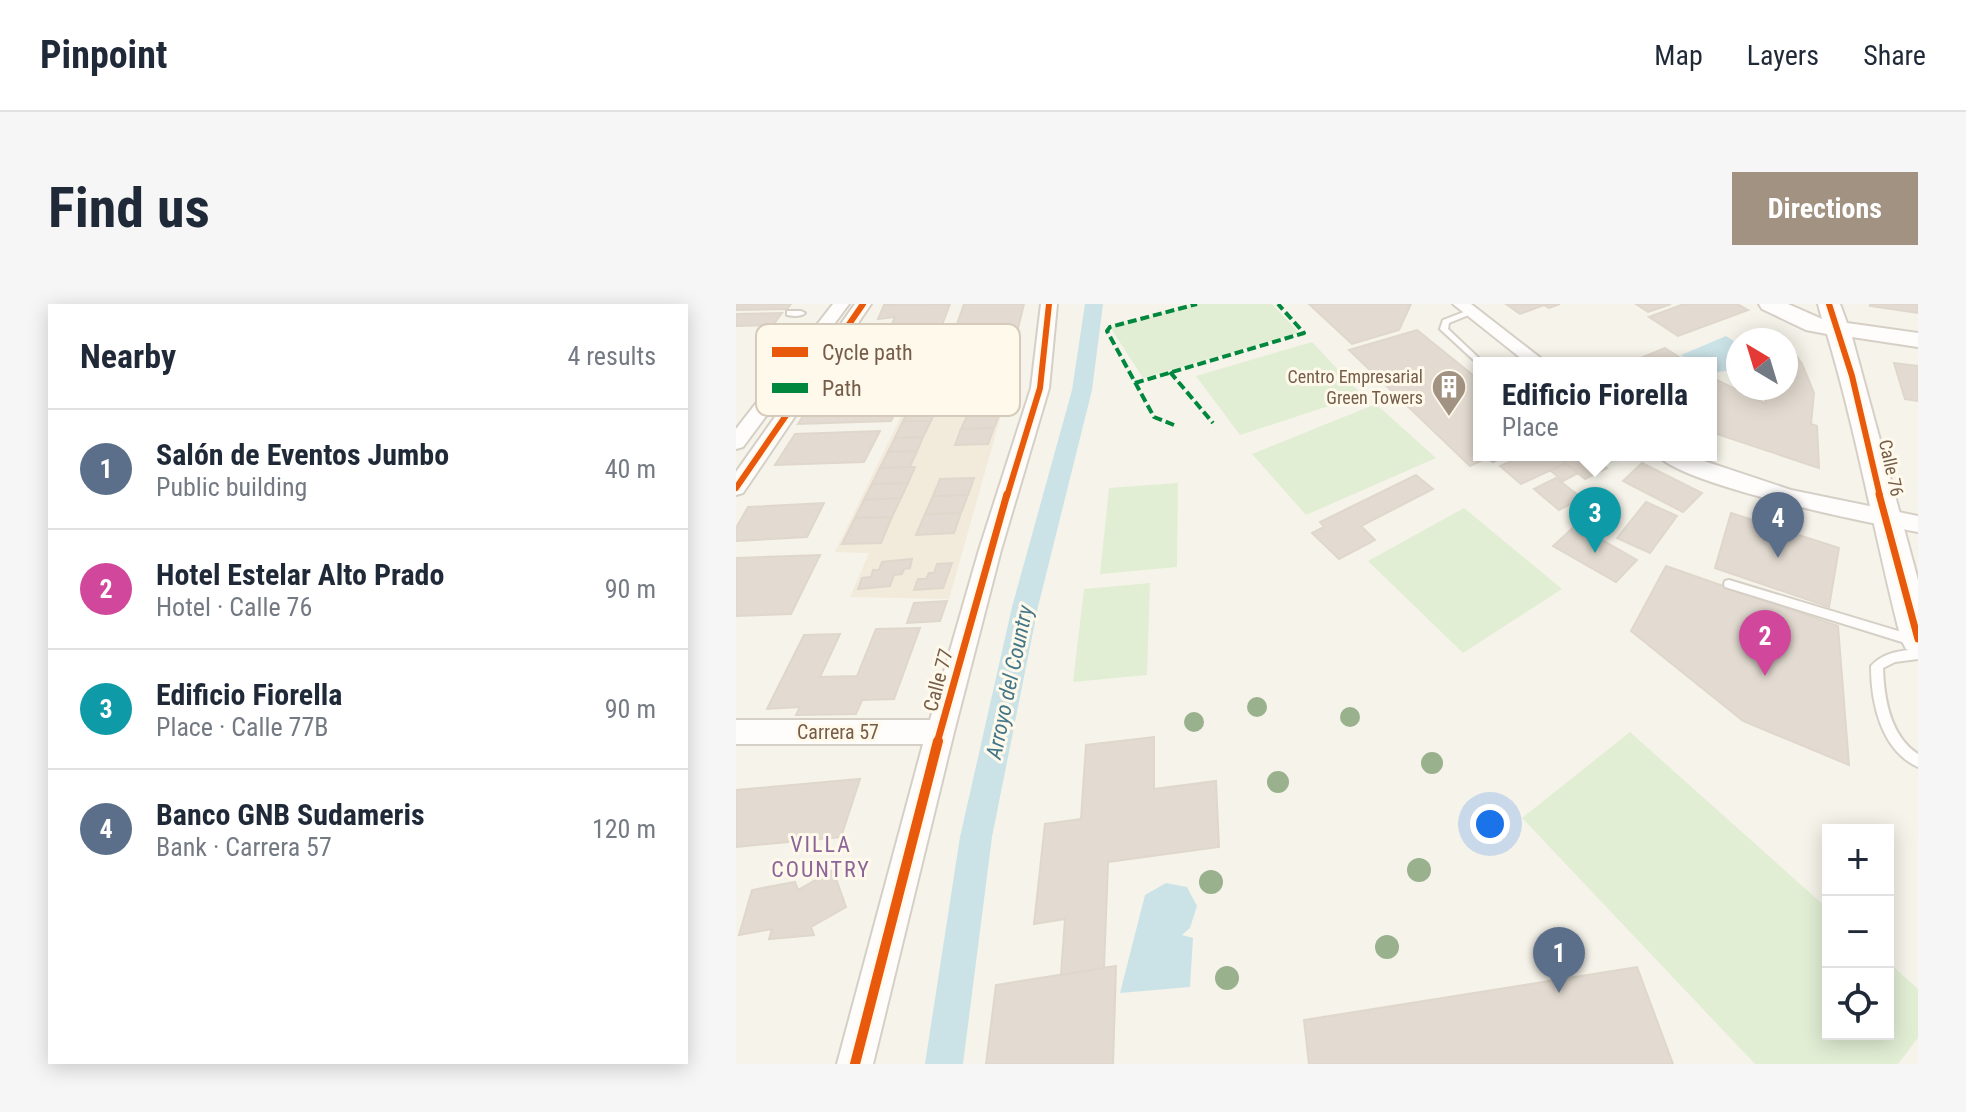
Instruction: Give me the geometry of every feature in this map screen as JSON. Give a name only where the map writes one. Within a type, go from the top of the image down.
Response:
[{"type":"street","points":[[826,324],[841,304]]},
{"type":"street","points":[[849,324],[863,304]]},
{"type":"street","name":"Calle 77","points":[[855,1064],[940,732],[990,550],[1040,388],[1049,304]]},
{"type":"street","points":[[1770,304],[1797,319],[1832,317],[1918,329]]},
{"type":"street","points":[[1794,304],[1918,340]]},
{"type":"street","points":[[1466,308],[1530,357]]},
{"type":"street","name":"Calle 76","points":[[1832,317],[1852,376],[1917,631]]},
{"type":"street","points":[[736,443],[756,416]]},
{"type":"street","points":[[736,488],[786,416]]},
{"type":"street","points":[[1683,461],[1732,481],[1789,497],[1918,524]]},
{"type":"street","name":"Carrera 57","points":[[736,732],[940,732]]},
{"type":"lane","points":[[1466,308],[1446,322],[1444,329],[1474,357]]},
{"type":"lane","points":[[790,313],[801,313]]},
{"type":"lane","points":[[1729,584],[1917,631]]},
{"type":"lane","points":[[1918,654],[1893,657],[1877,666],[1877,684],[1895,744],[1918,761]]},
{"type":"shaded area","points":[[901,416],[1001,416],[949,599],[850,597],[869,553],[835,552]]},
{"type":"green space","points":[[1197,304],[1272,304],[1299,333],[1143,378],[1110,327]]},
{"type":"green space","points":[[1312,342],[1362,395],[1240,435],[1196,376]]},
{"type":"green space","points":[[1376,404],[1436,458],[1306,515],[1252,454]]},
{"type":"green space","points":[[1178,483],[1177,567],[1100,574],[1109,488]]},
{"type":"green space","points":[[1464,508],[1562,589],[1463,653],[1368,561]]},
{"type":"green space","points":[[1150,583],[1147,675],[1073,682],[1084,589]]},
{"type":"green space","points":[[1630,732],[1822,904],[1822,1040],[1894,1040],[1894,967],[1918,989],[1918,1038],[1898,1064],[1755,1064],[1522,818]]},
{"type":"water","points":[[1726,336],[1726,371],[1717,372],[1717,357],[1681,355]]},
{"type":"water","points":[[1166,883],[1187,887],[1197,906],[1190,928],[1182,935],[1193,938],[1190,987],[1120,993],[1145,895]]},
{"type":"building","points":[[737,304],[791,304],[787,309],[736,310]]},
{"type":"building","points":[[950,304],[942,324],[892,324],[895,317],[878,319],[884,305]]},
{"type":"building","points":[[964,304],[1024,304],[1019,324],[957,324]]},
{"type":"building","points":[[1309,304],[1411,304],[1399,330],[1352,344]]},
{"type":"building","points":[[1506,304],[1560,304],[1549,308],[1544,305],[1520,314]]},
{"type":"building","points":[[1636,304],[1671,304],[1648,312]]},
{"type":"building","points":[[1684,304],[1737,304],[1748,310],[1678,336],[1649,317]]},
{"type":"building","points":[[1918,304],[1918,313],[1870,306]]},
{"type":"building","points":[[782,313],[774,324],[736,326],[736,314]]},
{"type":"building","name":"Centro Empresarial Green Towers","points":[[1417,330],[1473,375],[1473,461],[1480,461],[1470,466],[1349,350]]},
{"type":"building","points":[[1665,348],[1679,357],[1643,357]]},
{"type":"building","points":[[1798,358],[1814,393],[1811,424],[1817,426],[1819,468],[1717,434],[1717,380],[1726,384],[1726,400],[1758,400],[1766,404],[1766,400],[1798,400]]},
{"type":"building","points":[[1894,363],[1918,366],[1918,401],[1905,399]]},
{"type":"building","points":[[803,416],[894,416],[891,421],[798,424]]},
{"type":"building","points":[[906,416],[933,416],[931,421],[903,421]]},
{"type":"building","points":[[967,416],[999,416],[994,428],[961,429]]},
{"type":"building","points":[[903,421],[931,421],[923,437],[895,438]]},
{"type":"building","points":[[994,428],[988,444],[955,445],[961,429]]},
{"type":"building","points":[[880,431],[864,462],[775,465],[795,434]]},
{"type":"building","points":[[923,437],[917,451],[888,452],[895,438]]},
{"type":"building","points":[[917,451],[910,467],[880,468],[888,452]]},
{"type":"building","points":[[1511,461],[1566,463],[1521,484],[1500,466]]},
{"type":"building","points":[[1563,461],[1598,461],[1607,468],[1585,479]]},
{"type":"building","points":[[1566,463],[1578,473],[1563,481],[1550,470]]},
{"type":"building","points":[[1642,463],[1702,493],[1683,512],[1623,481]]},
{"type":"building","points":[[915,467],[908,483],[872,484],[880,468]]},
{"type":"building","points":[[1416,475],[1433,489],[1361,526],[1375,540],[1339,559],[1312,533],[1324,527],[1320,522]]},
{"type":"building","points":[[974,478],[968,495],[933,496],[940,479]]},
{"type":"building","points":[[1556,478],[1582,498],[1559,510],[1534,489]]},
{"type":"building","points":[[908,483],[901,498],[864,500],[872,484]]},
{"type":"building","points":[[968,495],[961,513],[925,514],[933,496]]},
{"type":"building","points":[[901,498],[892,517],[855,518],[864,500]]},
{"type":"building","points":[[1646,502],[1677,516],[1650,553],[1617,538]]},
{"type":"building","points":[[824,503],[807,537],[736,541],[736,528],[748,507]]},
{"type":"building","points":[[961,513],[954,533],[916,535],[925,514]]},
{"type":"building","points":[[1731,513],[1839,548],[1829,607],[1715,568]]},
{"type":"building","points":[[892,517],[881,543],[842,544],[855,518]]},
{"type":"building","points":[[1576,525],[1637,560],[1616,582],[1553,546]]},
{"type":"building","points":[[820,555],[791,614],[736,616],[736,558]]},
{"type":"building","points":[[912,559],[910,568],[894,575],[890,586],[858,589],[862,578],[871,577],[873,570],[879,570],[882,562]]},
{"type":"building","points":[[952,563],[943,588],[914,590],[918,579],[926,579],[929,573],[934,573],[937,564]]},
{"type":"building","points":[[1666,566],[1838,626],[1849,765],[1743,721],[1631,631]]},
{"type":"building","points":[[947,601],[940,621],[907,623],[914,603]]},
{"type":"building","points":[[920,628],[894,699],[862,700],[856,714],[796,715],[800,707],[767,709],[804,635],[840,634],[820,677],[857,676],[876,629]]},
{"type":"building","points":[[1154,737],[1154,789],[1216,781],[1219,847],[1108,862],[1104,968],[1061,975],[1065,919],[1034,924],[1045,824],[1081,819],[1086,745]]},
{"type":"building","points":[[860,779],[841,837],[736,847],[736,790]]},
{"type":"building","points":[[833,870],[846,907],[811,927],[814,935],[769,939],[772,929],[739,935],[752,890],[795,882],[798,890]]},
{"type":"building","points":[[1116,966],[1113,1064],[986,1064],[996,985]]},
{"type":"building","points":[[1637,967],[1673,1064],[1309,1064],[1304,1020]]},
{"type":"waterway","name":"Arroyo del Country","points":[[944,1064],[976,837],[1025,607],[1082,390],[1094,304]]},
{"type":"marked path","points":[[1174,425],[1154,417],[1107,331],[1110,327],[1197,304]]},
{"type":"marked path","points":[[1135,383],[1304,333],[1278,304]]},
{"type":"marked path","points":[[1170,372],[1213,423]]},
{"type":"cycle path","points":[[849,324],[863,304]]},
{"type":"cycle path","points":[[855,1064],[940,732],[990,550],[1040,388],[1049,304]]},
{"type":"cycle path","points":[[1829,304],[1852,376],[1888,530],[1918,639]]},
{"type":"cycle path","points":[[736,488],[786,416]]},
{"type":"place","name":"Centro Empresarial Green Towers","points":[[1449,418]]},
{"type":"place","name":"Edificio Fiorella","points":[[1595,553]]},
{"type":"place","name":"Banco GNB Sudameris","points":[[1778,558]]},
{"type":"place","name":"Hotel Estelar Alto Prado","points":[[1765,676]]},
{"type":"place","name":"Salón de Eventos Jumbo","points":[[1559,993]]},
{"type":"district","name":"VILLA COUNTRY","points":[[821,856]]}]
